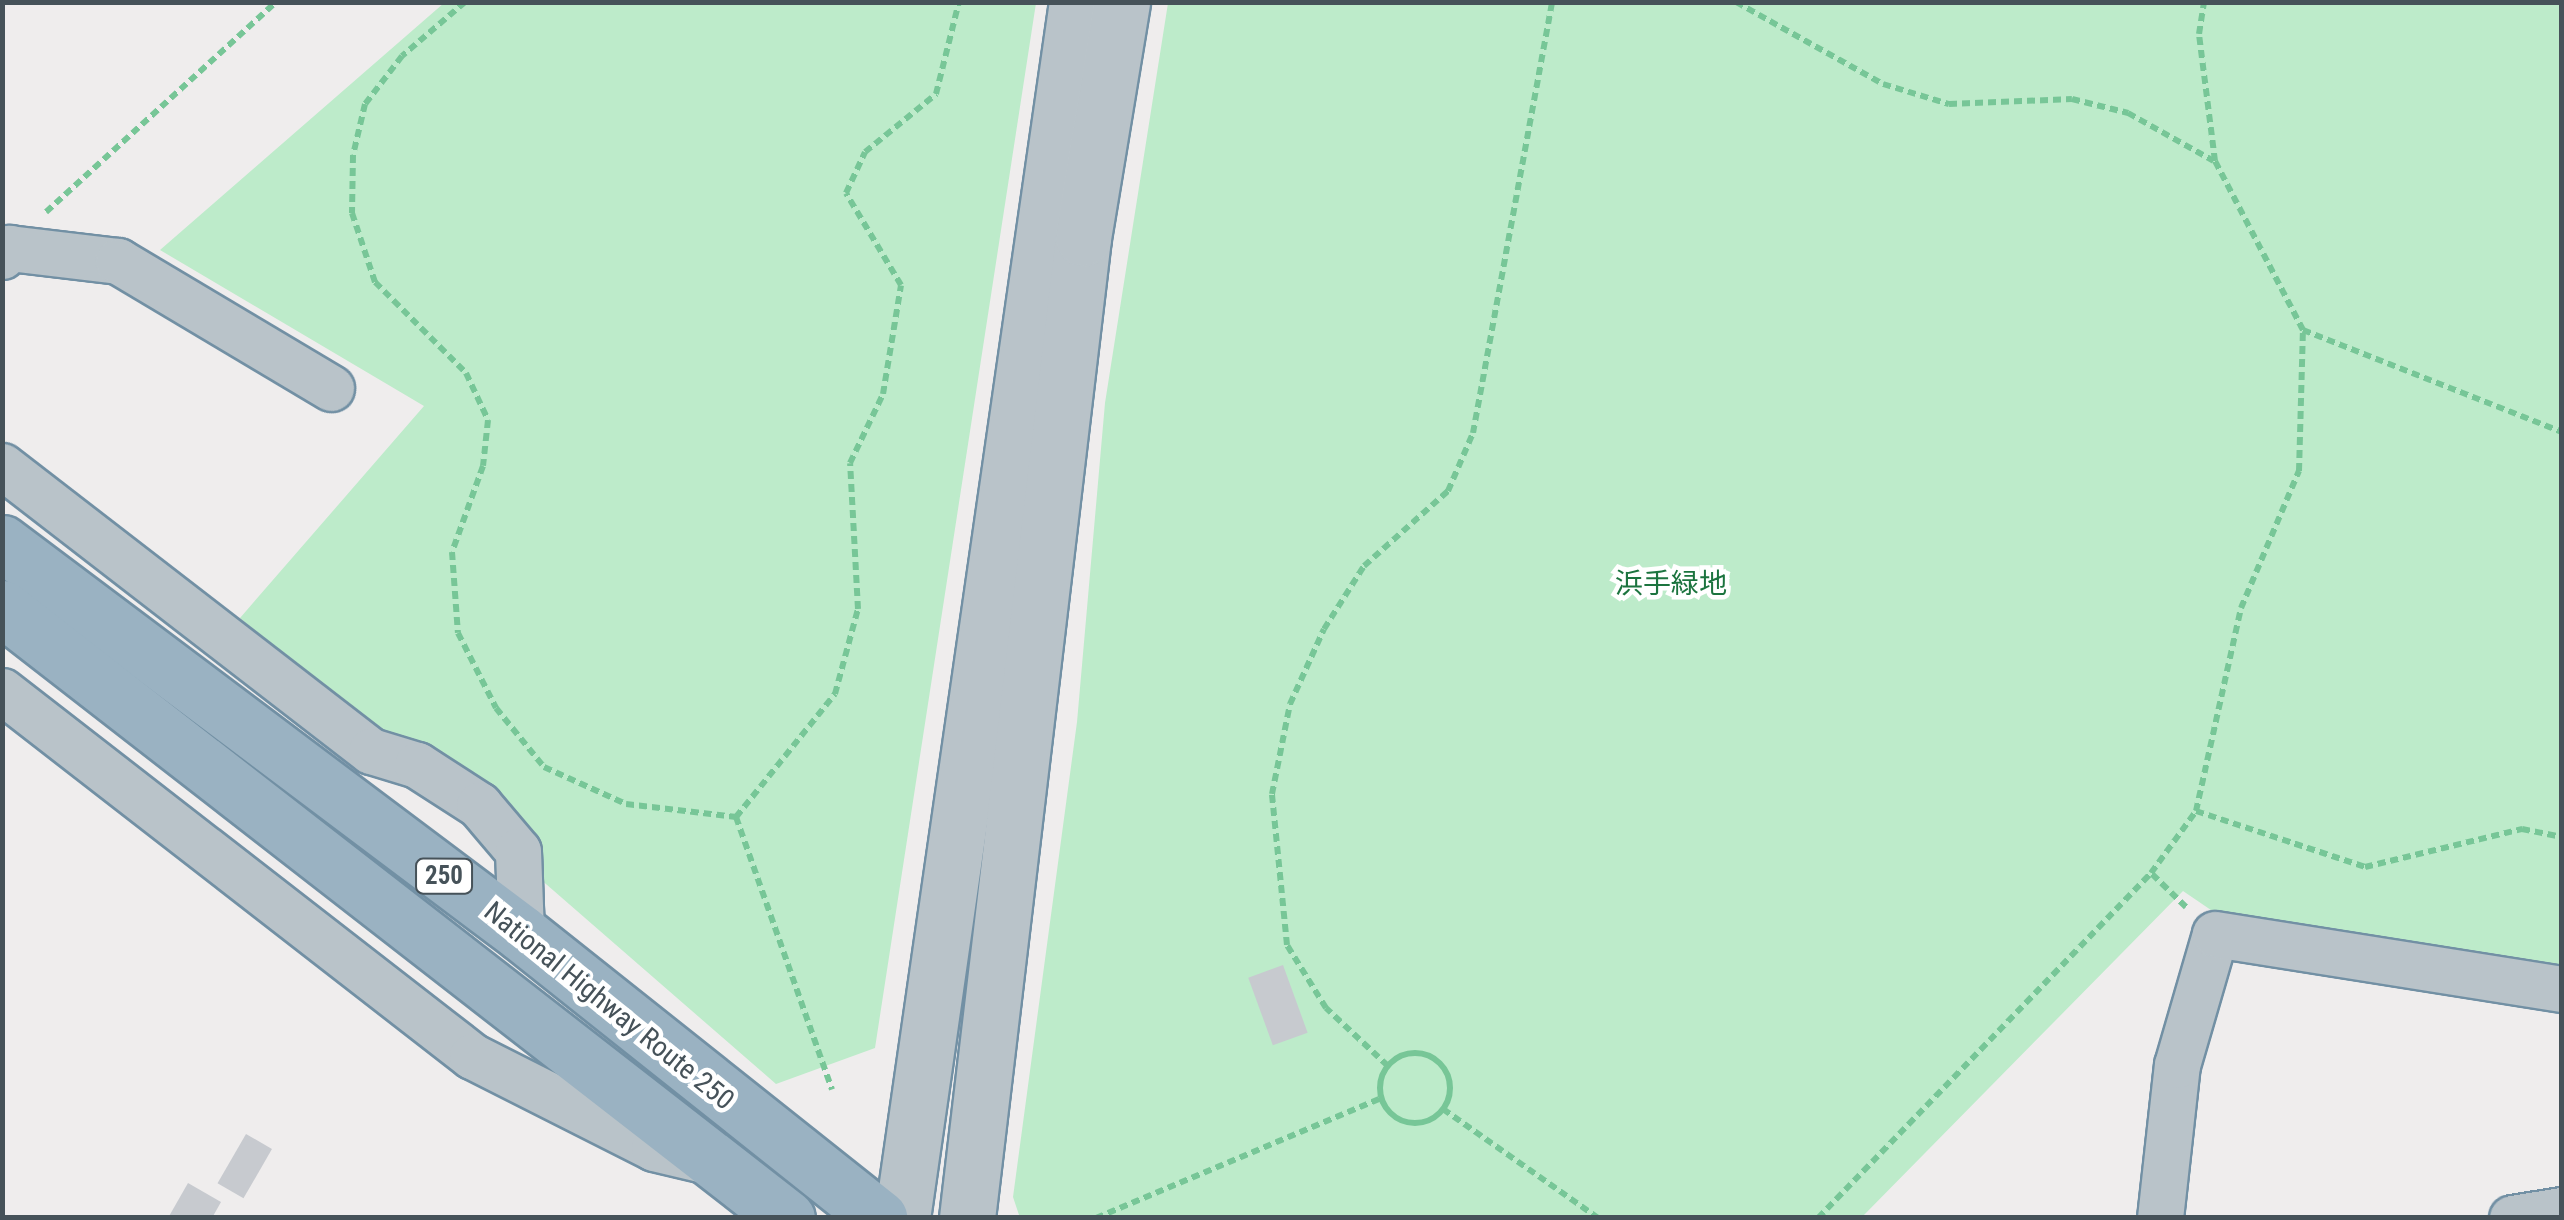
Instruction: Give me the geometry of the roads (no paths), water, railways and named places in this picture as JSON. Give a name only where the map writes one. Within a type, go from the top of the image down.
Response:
[{"type":"highway","name":"National Highway Route 250","points":[[2,543],[520,933],[879,1218]]},
{"type":"highway","name":"National Highway Route 250","points":[[2,608],[787,1218]]},
{"type":"street","points":[[902,1218],[1077,2]]},
{"type":"street","points":[[967,1218],[1083,238],[1122,2]]},
{"type":"street","points":[[6,252],[118,261],[332,388]]},
{"type":"street","points":[[2,466],[371,751],[417,765],[479,805],[518,851],[520,933]]},
{"type":"street","points":[[2,690],[472,1056],[654,1148],[716,1162]]},
{"type":"street","points":[[2160,1218],[2177,1065],[2215,934],[2562,989]]},
{"type":"street","points":[[2512,1218],[2562,1210]]},
{"type":"park label","name":"浜手緑地","points":[[1671,584]]}]
